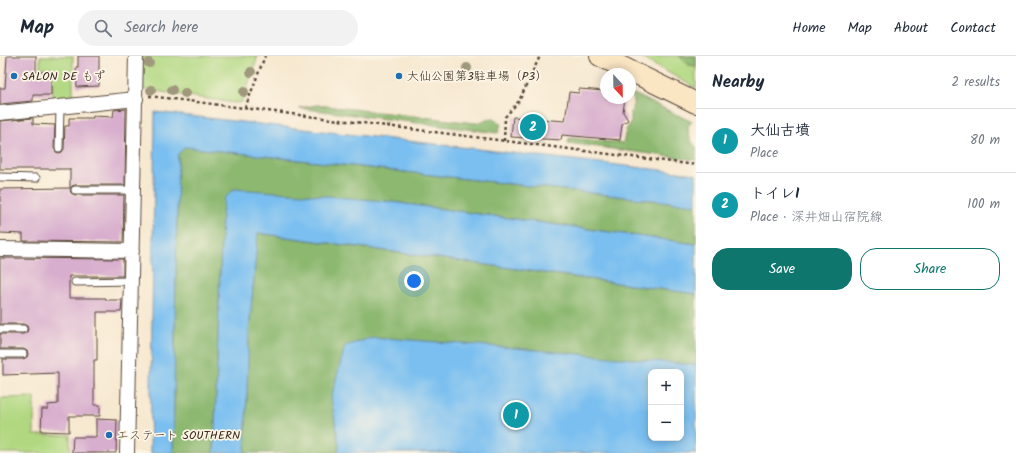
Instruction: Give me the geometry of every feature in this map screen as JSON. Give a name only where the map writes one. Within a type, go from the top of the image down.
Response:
[{"type":"main road","points":[[600,56],[696,104]]},
{"type":"street","points":[[127,453],[136,56]]},
{"type":"street","points":[[0,112],[60,107],[136,97]]},
{"type":"street","points":[[0,249],[132,251]]},
{"type":"lane","points":[[59,148],[60,107]]},
{"type":"lane","points":[[0,177],[36,178]]},
{"type":"lane","points":[[74,190],[133,190]]},
{"type":"lane","points":[[75,282],[132,281]]},
{"type":"lane","points":[[0,329],[23,329]]},
{"type":"lane","points":[[0,354],[24,354]]},
{"type":"path","points":[[245,108],[265,56]]},
{"type":"path","points":[[504,141],[506,117],[519,101],[540,56]]},
{"type":"path","points":[[136,97],[245,108],[696,165]]},
{"type":"green space","points":[[40,56],[73,56],[73,101],[53,104],[52,68],[40,68]]},
{"type":"green space","points":[[141,56],[258,56],[242,102],[235,103],[142,89]]},
{"type":"green space","points":[[638,56],[696,56],[696,88],[640,57]]},
{"type":"green space","points":[[679,56],[696,56],[696,66],[689,65]]},
{"type":"green space","points":[[636,95],[692,122],[688,126],[688,129],[691,140],[696,147],[696,160],[568,143],[569,138],[623,143],[626,130],[631,122],[633,104],[636,104]]},
{"type":"green space","points":[[317,105],[475,123],[493,118],[501,124],[498,133],[299,108]]},
{"type":"green space","points":[[185,147],[696,205],[696,244],[385,201],[222,215],[214,453],[173,453],[178,154]]},
{"type":"green space","points":[[257,233],[696,294],[696,365],[675,363],[648,369],[339,446],[338,453],[245,453],[249,332]]},
{"type":"green space","points":[[34,397],[34,435],[70,435],[70,453],[0,453],[0,398]]},
{"type":"water","points":[[155,112],[696,174],[696,205],[185,147],[178,154],[173,453],[150,453]]},
{"type":"water","points":[[234,189],[385,201],[696,244],[696,294],[258,233],[249,332],[245,453],[214,453],[222,215],[224,199]]},
{"type":"water","points":[[373,337],[515,348],[696,365],[696,453],[338,453],[339,445],[331,398],[345,346]]},
{"type":"building","points":[[7,56],[36,56],[36,72],[51,72],[51,95],[33,95],[33,101],[0,104],[0,88],[5,88]]},
{"type":"building","points":[[78,56],[99,56],[99,86],[77,87],[76,67],[78,67]]},
{"type":"building","points":[[579,89],[600,91],[600,104],[624,104],[623,112],[628,120],[622,124],[620,140],[562,135],[561,140],[511,137],[513,117],[565,121],[569,92],[579,93]]},
{"type":"building","points":[[126,109],[125,185],[75,185],[72,186],[70,190],[71,193],[75,195],[124,195],[123,242],[23,241],[23,234],[0,233],[0,189],[70,188],[70,169],[0,169],[0,121],[33,118],[33,124],[55,125],[54,148],[56,152],[59,153],[64,149],[65,126],[69,126],[69,118],[93,118],[93,116],[113,117],[114,110]]},
{"type":"building","points":[[0,258],[123,259],[123,276],[69,276],[69,298],[106,298],[106,300],[122,300],[121,312],[97,312],[97,360],[94,360],[94,405],[100,405],[100,416],[69,416],[69,432],[41,431],[42,409],[48,409],[48,405],[58,404],[58,373],[3,375],[3,359],[23,359],[27,357],[28,354],[27,351],[23,349],[0,349],[0,334],[23,334],[27,332],[28,329],[27,326],[23,324],[0,324]]},
{"type":"building","name":"エステート SOUTHERN","points":[[96,419],[117,420],[116,453],[72,453],[73,437],[96,437]]},
{"type":"place","name":"SALON DE もず","points":[[14,76]]},
{"type":"place","name":"大仙公園第3駐車場（P3）","points":[[399,76]]},
{"type":"place","name":"トイレI","points":[[533,127]]},
{"type":"place","name":"大仙古墳","points":[[516,415]]},
{"type":"place","name":"エステート SOUTHERN","points":[[109,435]]}]
